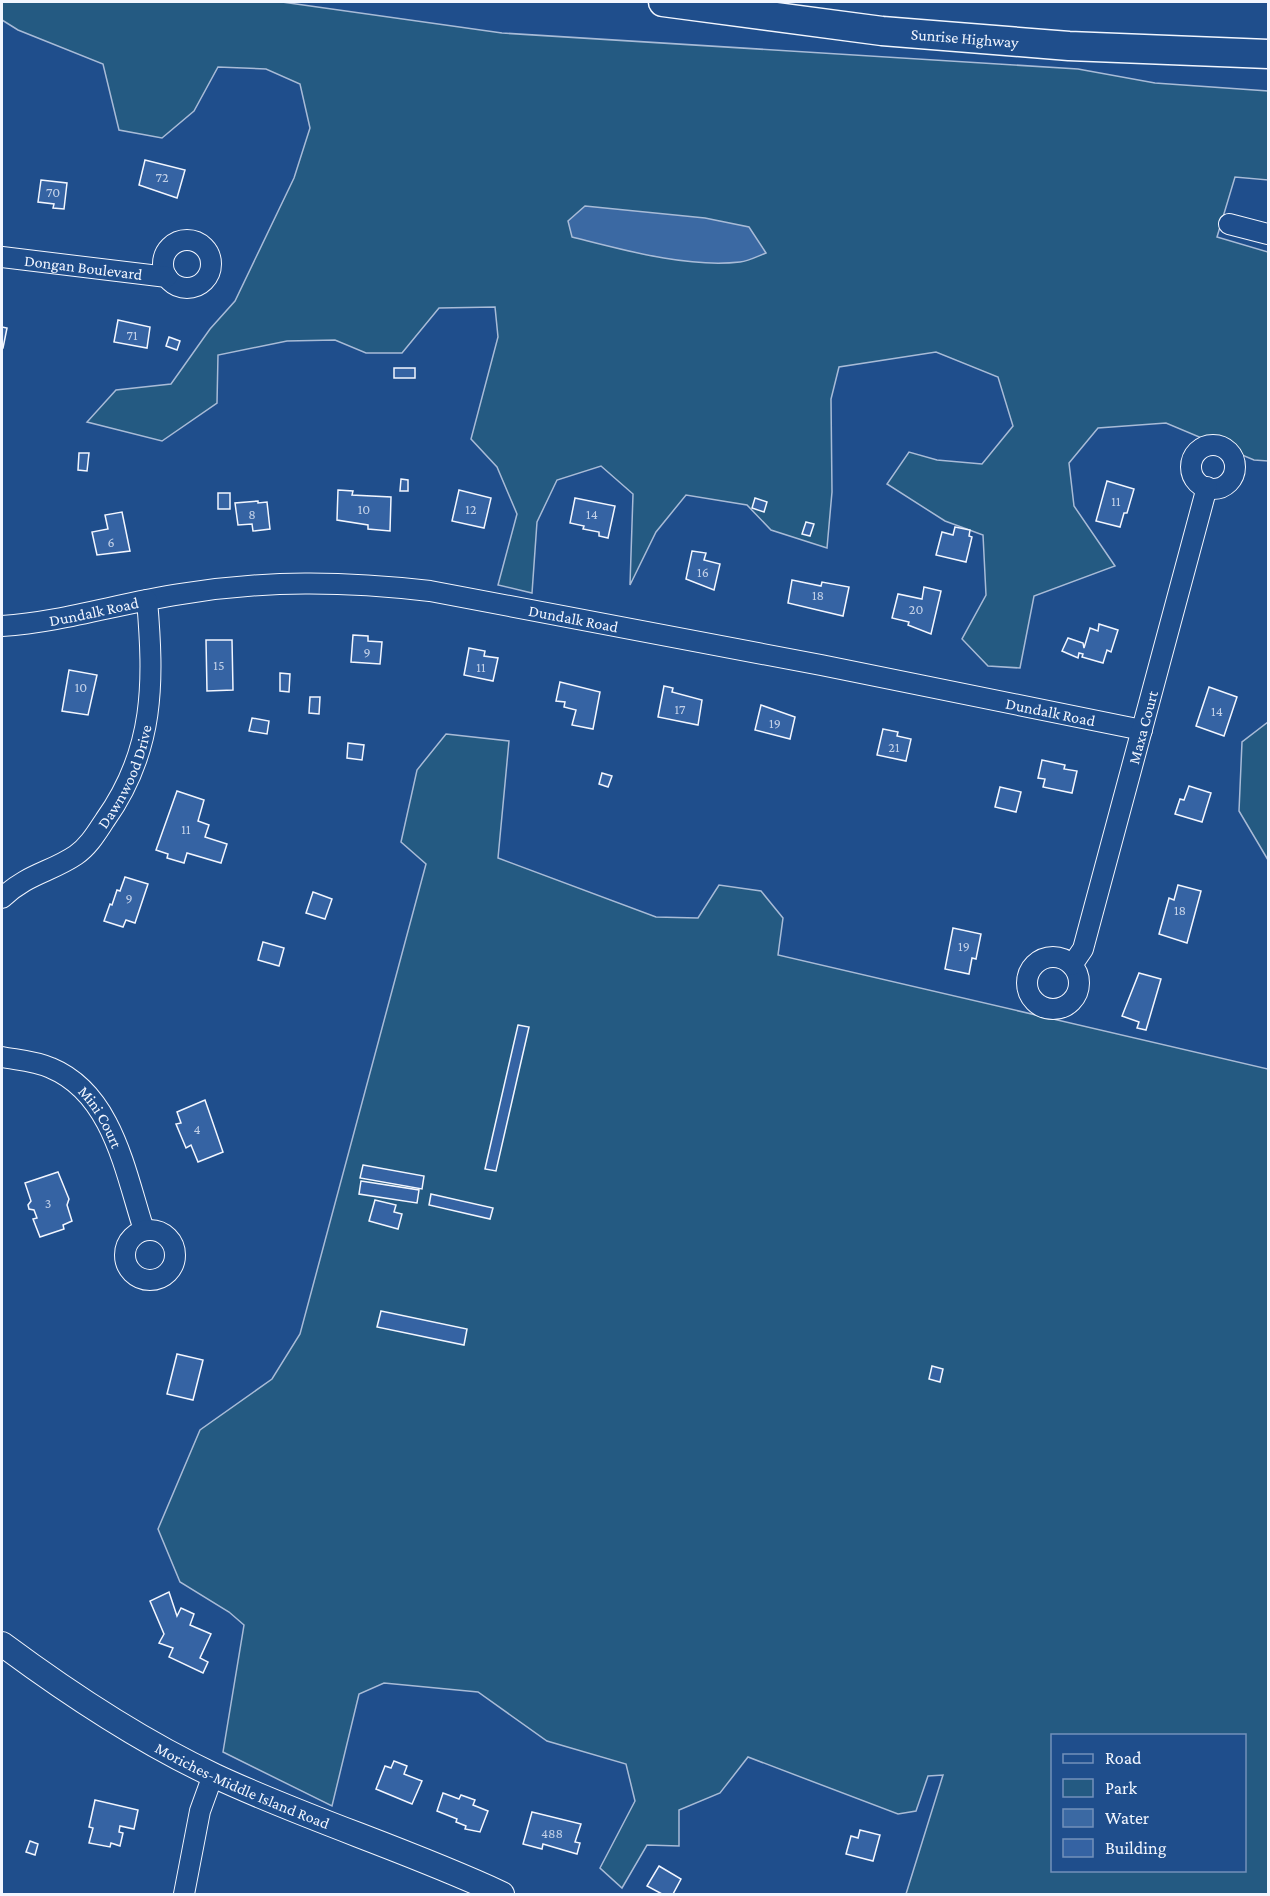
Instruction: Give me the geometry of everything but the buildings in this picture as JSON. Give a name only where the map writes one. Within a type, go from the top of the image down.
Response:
[{"type":"highway","name":"Sunrise Highway","points":[[663,2],[882,31],[1069,46],[1269,54]]},
{"type":"main road","name":"Moriches-Middle Island Road","points":[[2,1644],[122,1725],[213,1775],[287,1808],[403,1851],[502,1894]]},
{"type":"street","points":[[1229,224],[1269,234]]},
{"type":"street","name":"Dongan Boulevard","points":[[2,257],[167,276]]},
{"type":"street","name":"Maxa Court","points":[[1072,965],[1083,950],[1207,487]]},
{"type":"street","name":"Dundalk Road","points":[[2,626],[69,618],[147,600],[229,588],[330,582],[430,591],[820,665],[1142,730]]},
{"type":"street","name":"Dawnwood Drive","points":[[2,898],[25,880],[75,855],[87,845],[123,791],[141,743],[150,705],[152,662],[147,600]]},
{"type":"street","name":"Mini Court","points":[[2,1057],[50,1067],[87,1091],[105,1117],[144,1230]]},
{"type":"street","points":[[184,1894],[200,1811],[213,1775]]},
{"type":"green space","points":[[2,2],[282,2],[502,33],[1078,69],[1155,83],[1268,91],[1268,180],[1235,177],[1217,237],[1268,252],[1268,461],[1254,460],[1166,423],[1098,428],[1069,463],[1074,506],[1115,566],[1034,596],[1020,668],[988,666],[962,639],[986,595],[983,535],[945,521],[887,484],[909,452],[937,460],[982,464],[1013,426],[998,377],[936,352],[839,367],[831,399],[832,492],[827,548],[771,530],[747,505],[686,495],[656,532],[630,585],[633,494],[601,466],[557,480],[537,522],[532,593],[498,585],[517,514],[497,467],[471,439],[498,337],[495,307],[439,308],[402,353],[366,353],[335,340],[287,341],[218,355],[217,403],[162,441],[87,422],[116,390],[171,384],[210,329],[235,301],[294,178],[310,128],[300,84],[266,69],[218,67],[194,111],[162,138],[119,130],[103,64],[18,30],[2,20]]},
{"type":"green space","points":[[1268,722],[1268,860],[1239,811],[1242,742]]},
{"type":"green space","points":[[446,734],[509,741],[498,858],[656,917],[698,918],[719,885],[761,891],[783,918],[778,955],[1268,1069],[1268,1894],[906,1894],[943,1775],[928,1776],[916,1811],[898,1814],[748,1757],[720,1793],[679,1810],[679,1846],[647,1845],[622,1888],[600,1868],[635,1801],[626,1764],[547,1741],[478,1692],[384,1683],[359,1694],[332,1806],[223,1752],[244,1625],[229,1612],[180,1582],[158,1529],[200,1430],[272,1379],[300,1334],[426,864],[401,842],[417,770]]},
{"type":"water","points":[[585,206],[705,218],[749,227],[766,253],[740,262],[699,262],[656,257],[572,237],[568,221]]}]
